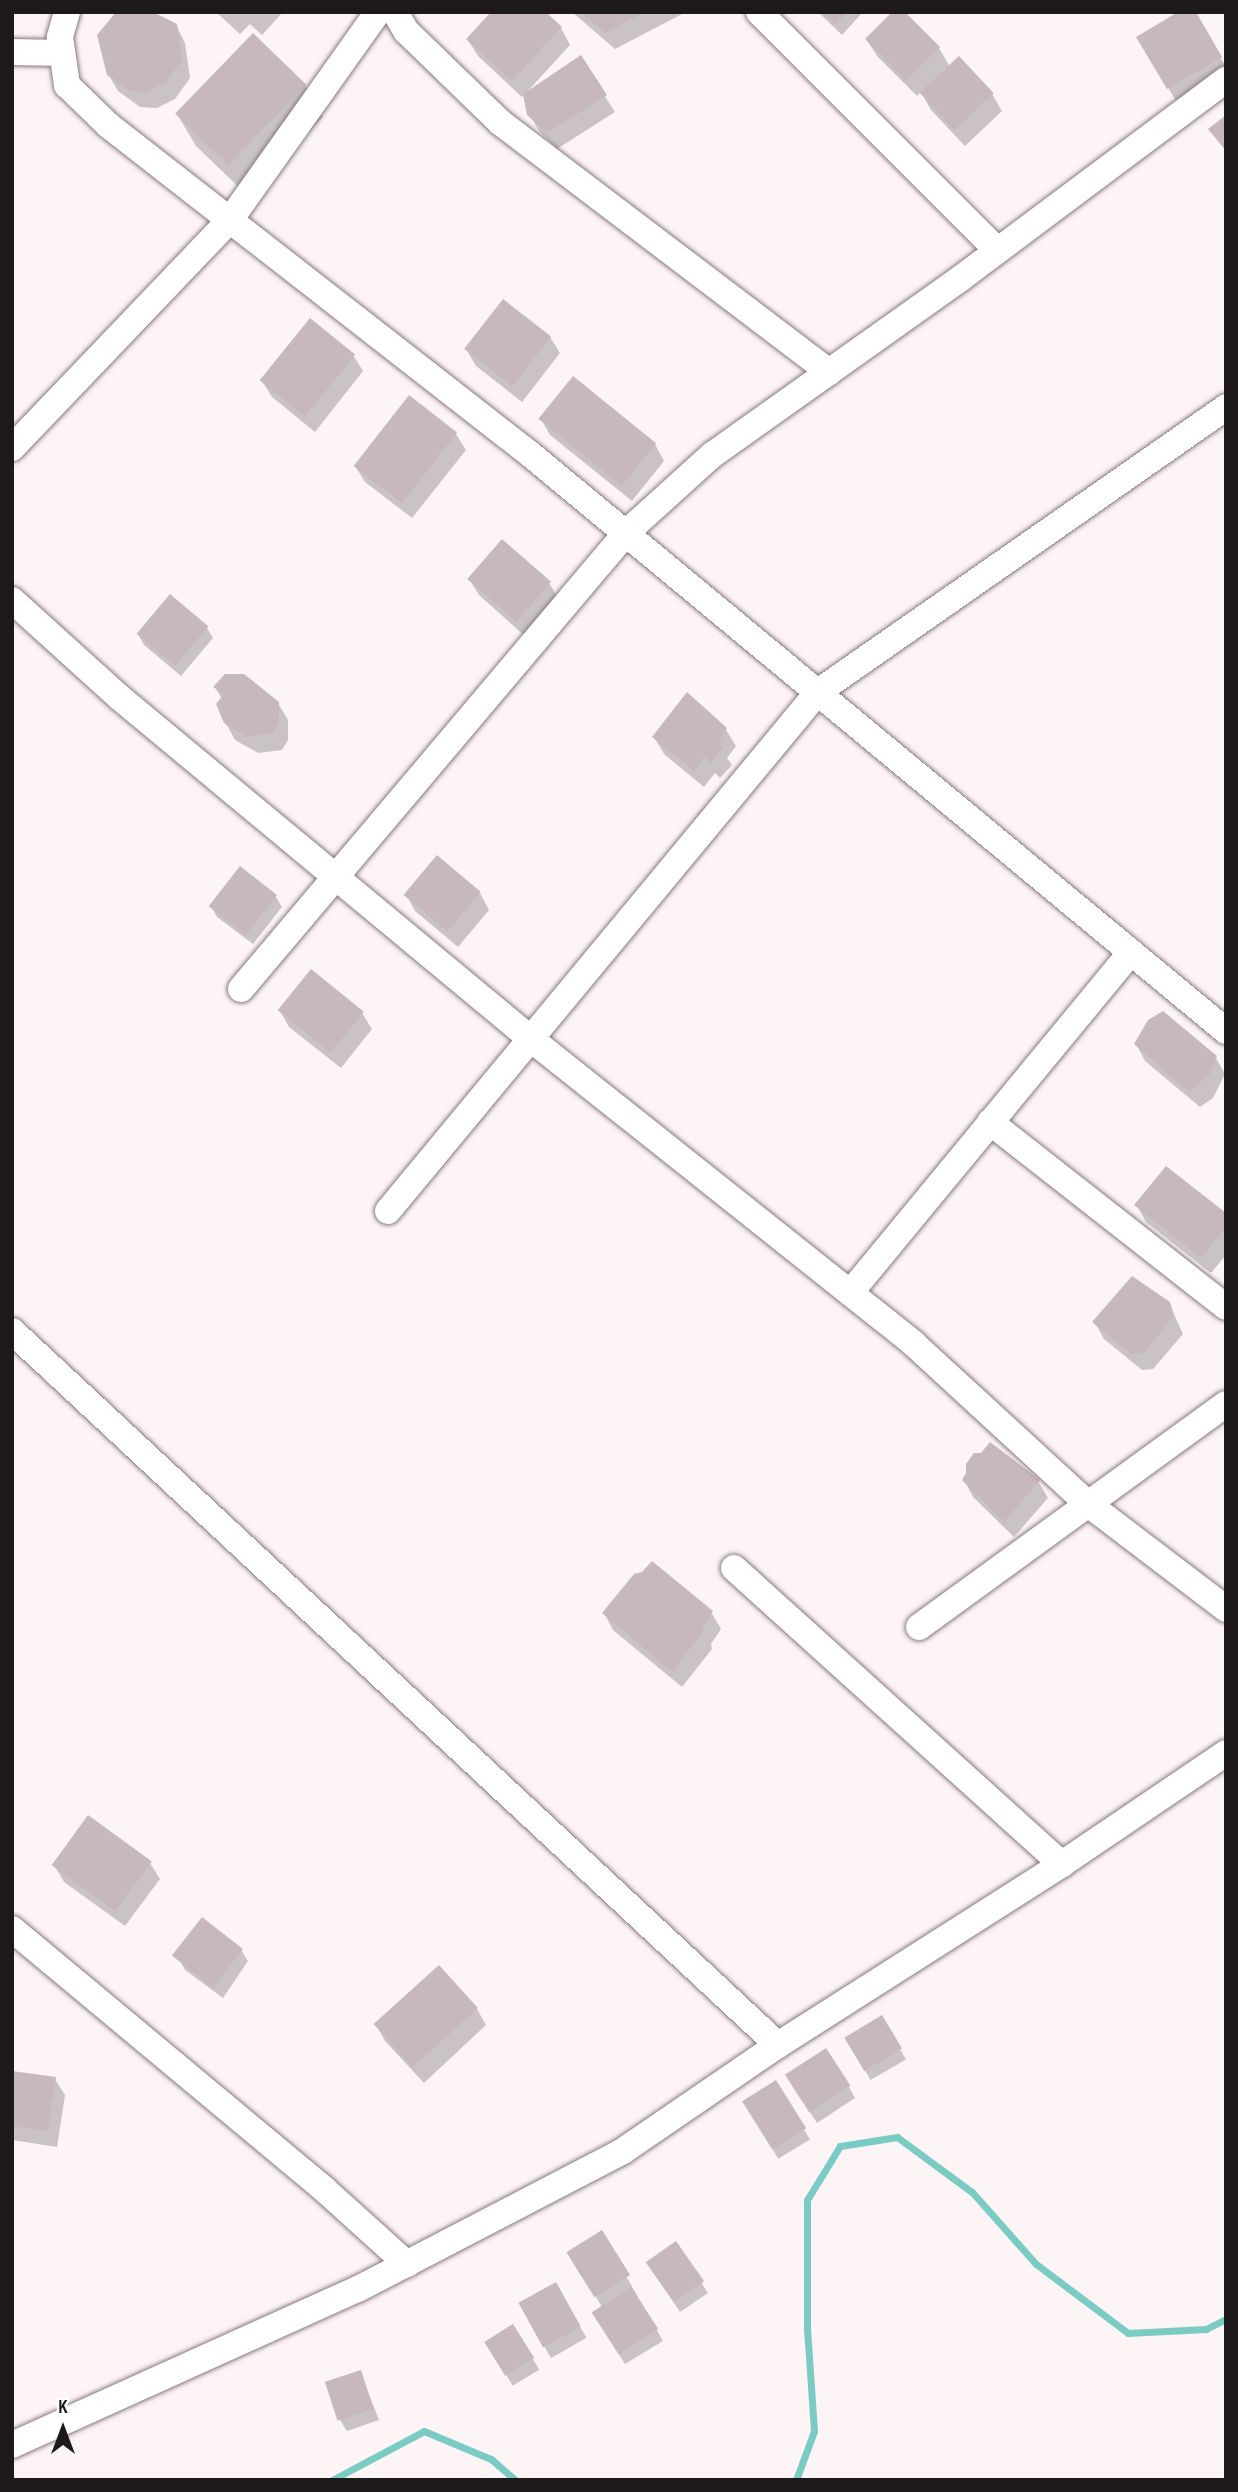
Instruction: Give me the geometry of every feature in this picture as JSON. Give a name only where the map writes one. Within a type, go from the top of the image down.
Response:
[{"type":"street","points":[[67,12],[60,37],[67,85],[108,125],[530,454],[1226,1031]]},
{"type":"street","points":[[12,448],[230,220],[378,12]]},
{"type":"street","points":[[395,12],[406,30],[501,123],[829,372]]},
{"type":"street","points":[[759,12],[997,250]]},
{"type":"street","points":[[12,52],[62,53]]},
{"type":"street","points":[[242,989],[626,533],[712,455],[997,250],[1226,80]]},
{"type":"street","points":[[388,1211],[818,692],[1226,407]]},
{"type":"street","points":[[12,600],[119,697],[531,1039],[915,1344],[1087,1503],[1226,1609]]},
{"type":"street","points":[[850,1293],[1130,951]]},
{"type":"street","points":[[990,1122],[1226,1307]]},
{"type":"street","points":[[12,1331],[778,2045]]},
{"type":"street","points":[[919,1627],[1226,1404]]},
{"type":"street","points":[[734,1568],[1062,1864]]},
{"type":"street","points":[[12,2445],[358,2290],[623,2151],[778,2045],[1062,1864],[1226,1753]]},
{"type":"street","points":[[12,1929],[324,2189],[407,2264]]},
{"type":"building","points":[[116,12],[153,12],[177,24],[182,60],[166,82],[147,92],[129,91],[107,75],[97,35]]},
{"type":"building","points":[[491,12],[546,12],[562,27],[512,81],[466,39]]},
{"type":"building","points":[[580,12],[645,12],[605,33]]},
{"type":"building","points":[[822,12],[847,12],[835,25]]},
{"type":"building","points":[[892,12],[905,12],[940,47],[906,81],[865,39]]},
{"type":"building","points":[[1178,12],[1196,12],[1222,57],[1167,89],[1136,37]]},
{"type":"building","points":[[253,33],[306,84],[228,165],[175,114]]},
{"type":"building","points":[[581,55],[607,95],[547,133],[527,115],[523,94]]},
{"type":"building","points":[[959,56],[994,93],[954,130],[920,93]]},
{"type":"building","points":[[1226,115],[1226,151],[1208,129]]},
{"type":"building","points":[[503,299],[551,337],[512,386],[464,349]]},
{"type":"building","points":[[310,318],[355,355],[305,417],[260,380]]},
{"type":"building","points":[[573,376],[656,443],[622,486],[538,419]]},
{"type":"building","points":[[409,395],[457,433],[402,503],[354,466]]},
{"type":"building","points":[[502,539],[551,582],[516,622],[467,579]]},
{"type":"building","points":[[170,594],[208,626],[175,666],[137,634]]},
{"type":"building","points":[[225,674],[244,674],[279,702],[279,723],[273,733],[247,737],[224,723],[216,704],[224,694],[213,687]]},
{"type":"building","points":[[687,692],[727,728],[719,742],[723,748],[710,763],[705,757],[694,771],[652,737]]},
{"type":"building","points":[[437,855],[481,892],[447,931],[404,895]]},
{"type":"building","points":[[240,866],[277,895],[246,935],[209,906]]},
{"type":"building","points":[[311,969],[364,1012],[330,1053],[278,1010]]},
{"type":"building","points":[[1163,1011],[1217,1056],[1210,1074],[1189,1092],[1134,1044],[1148,1020]]},
{"type":"building","points":[[1166,1166],[1226,1213],[1226,1227],[1201,1258],[1134,1205]]},
{"type":"building","points":[[1132,1276],[1170,1302],[1174,1316],[1144,1353],[1131,1354],[1092,1322]]},
{"type":"building","points":[[990,1442],[1040,1480],[1004,1522],[962,1480],[966,1473],[966,1464],[974,1453],[981,1453]]},
{"type":"building","points":[[652,1561],[713,1611],[703,1627],[703,1632],[672,1672],[602,1613],[634,1574],[642,1572]]},
{"type":"building","points":[[88,1815],[152,1861],[115,1912],[52,1865]]},
{"type":"building","points":[[202,1917],[243,1949],[213,1988],[172,1956]]},
{"type":"building","points":[[439,1965],[478,2008],[412,2067],[374,2024]]},
{"type":"building","points":[[882,2015],[902,2048],[864,2071],[844,2038]]},
{"type":"building","points":[[826,2048],[851,2086],[809,2112],[785,2075]]},
{"type":"building","points":[[12,2071],[56,2077],[48,2131],[12,2126]]},
{"type":"building","points":[[776,2080],[806,2128],[772,2150],[742,2101]]},
{"type":"building","points":[[602,2230],[630,2275],[594,2297],[566,2252]]},
{"type":"building","points":[[676,2241],[704,2281],[674,2302],[646,2262]]},
{"type":"building","points":[[556,2282],[581,2327],[543,2347],[518,2303]]},
{"type":"building","points":[[631,2287],[658,2329],[619,2355],[592,2313]]},
{"type":"building","points":[[513,2324],[534,2358],[505,2376],[484,2342]]},
{"type":"building","points":[[361,2370],[374,2409],[338,2421],[325,2382]]},
{"type":"waterway","points":[[796,2480],[814,2431],[807,2328],[807,2200],[840,2146],[897,2137],[972,2192],[1036,2264],[1128,2333],[1206,2329],[1226,2319]]},
{"type":"waterway","points":[[332,2480],[424,2431],[491,2459],[515,2480]]}]
